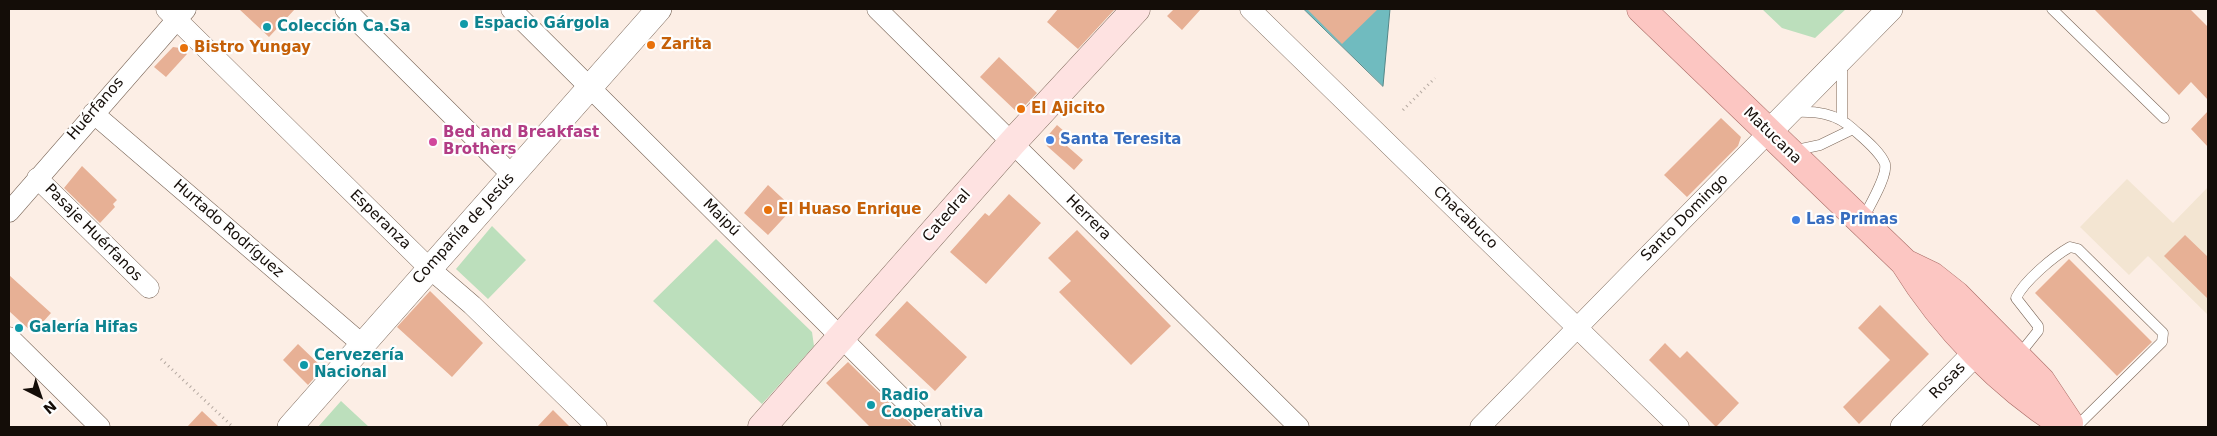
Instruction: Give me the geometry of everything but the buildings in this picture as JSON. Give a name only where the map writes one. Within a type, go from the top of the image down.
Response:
[{"type":"main road","name":"Catedral","points":[[762,427],[1012,143],[1136,9]]},
{"type":"main road","name":"Matucana","points":[[1642,9],[1768,133],[1904,262],[1941,316],[1985,343],[2017,357],[2051,394],[2071,427]]},
{"type":"main road","name":"Matucana","points":[[1985,343],[2018,392],[2067,427]]},
{"type":"street","points":[[345,9],[512,175]]},
{"type":"street","name":"Maipú","points":[[511,9],[931,427]]},
{"type":"street","name":"Compañía de Jesús","points":[[290,427],[659,9]]},
{"type":"street","name":"Herrera","points":[[877,9],[1299,427]]},
{"type":"street","name":"Chacabuco","points":[[1250,9],[1679,427]]},
{"type":"street","name":"Santo Domingo","points":[[1480,427],[1890,9]]},
{"type":"street","name":"Huérfanos","points":[[9,212],[176,12]]},
{"type":"street","name":"Esperanza","points":[[176,12],[429,268],[472,305],[597,427]]},
{"type":"street","name":"Hurtado Rodríguez","points":[[93,113],[363,345]]},
{"type":"street","name":"Pasaje Huérfanos","points":[[37,178],[149,288]]},
{"type":"street","points":[[9,337],[100,427]]},
{"type":"street","name":"Rosas","points":[[1903,427],[1985,343]]},
{"type":"lane","points":[[2052,9],[2164,118]]},
{"type":"lane","points":[[1842,57],[1840,98],[1842,119]]},
{"type":"lane","points":[[1788,113],[1807,111],[1842,119],[1878,154],[1885,165],[1884,177],[1861,222]]},
{"type":"lane","points":[[1788,152],[1820,145],[1853,129]]},
{"type":"lane","points":[[2017,357],[2038,331],[2038,326],[2016,298],[2020,289],[2061,252],[2070,247],[2078,249],[2163,333],[2162,342],[2076,427]]},
{"type":"path","points":[[1403,110],[1435,78]]},
{"type":"path","points":[[161,359],[233,427]]},
{"type":"shaded area","points":[[2127,179],[2173,223],[2208,187],[2208,315],[2148,256],[2129,275],[2080,227]]},
{"type":"green space","points":[[1762,9],[1846,9],[1815,38],[1782,28]]},
{"type":"green space","points":[[492,226],[526,260],[488,299],[456,269]]},
{"type":"green space","points":[[716,239],[812,332],[814,346],[762,404],[653,301]]},
{"type":"green space","points":[[341,401],[369,427],[318,427]]},
{"type":"water","points":[[1304,9],[1390,9],[1383,86]]},
{"type":"place","name":"Espacio Gárgola","points":[[464,24]]},
{"type":"place","name":"Colección Ca.Sa","points":[[267,27]]},
{"type":"place","name":"Zarita","points":[[651,45]]},
{"type":"place","name":"Bistro Yungay","points":[[184,48]]},
{"type":"place","name":"El Ajicito","points":[[1021,109]]},
{"type":"place","name":"Santa Teresita","points":[[1050,140]]},
{"type":"place","name":"Bed and Breakfast Brothers","points":[[433,142]]},
{"type":"place","name":"El Huaso Enrique","points":[[768,210]]},
{"type":"place","name":"Las Primas","points":[[1796,220]]},
{"type":"place","name":"Galería Hifas","points":[[19,328]]},
{"type":"place","name":"Cervezería Nacional","points":[[304,365]]},
{"type":"place","name":"Radio Cooperativa","points":[[871,405]]}]
